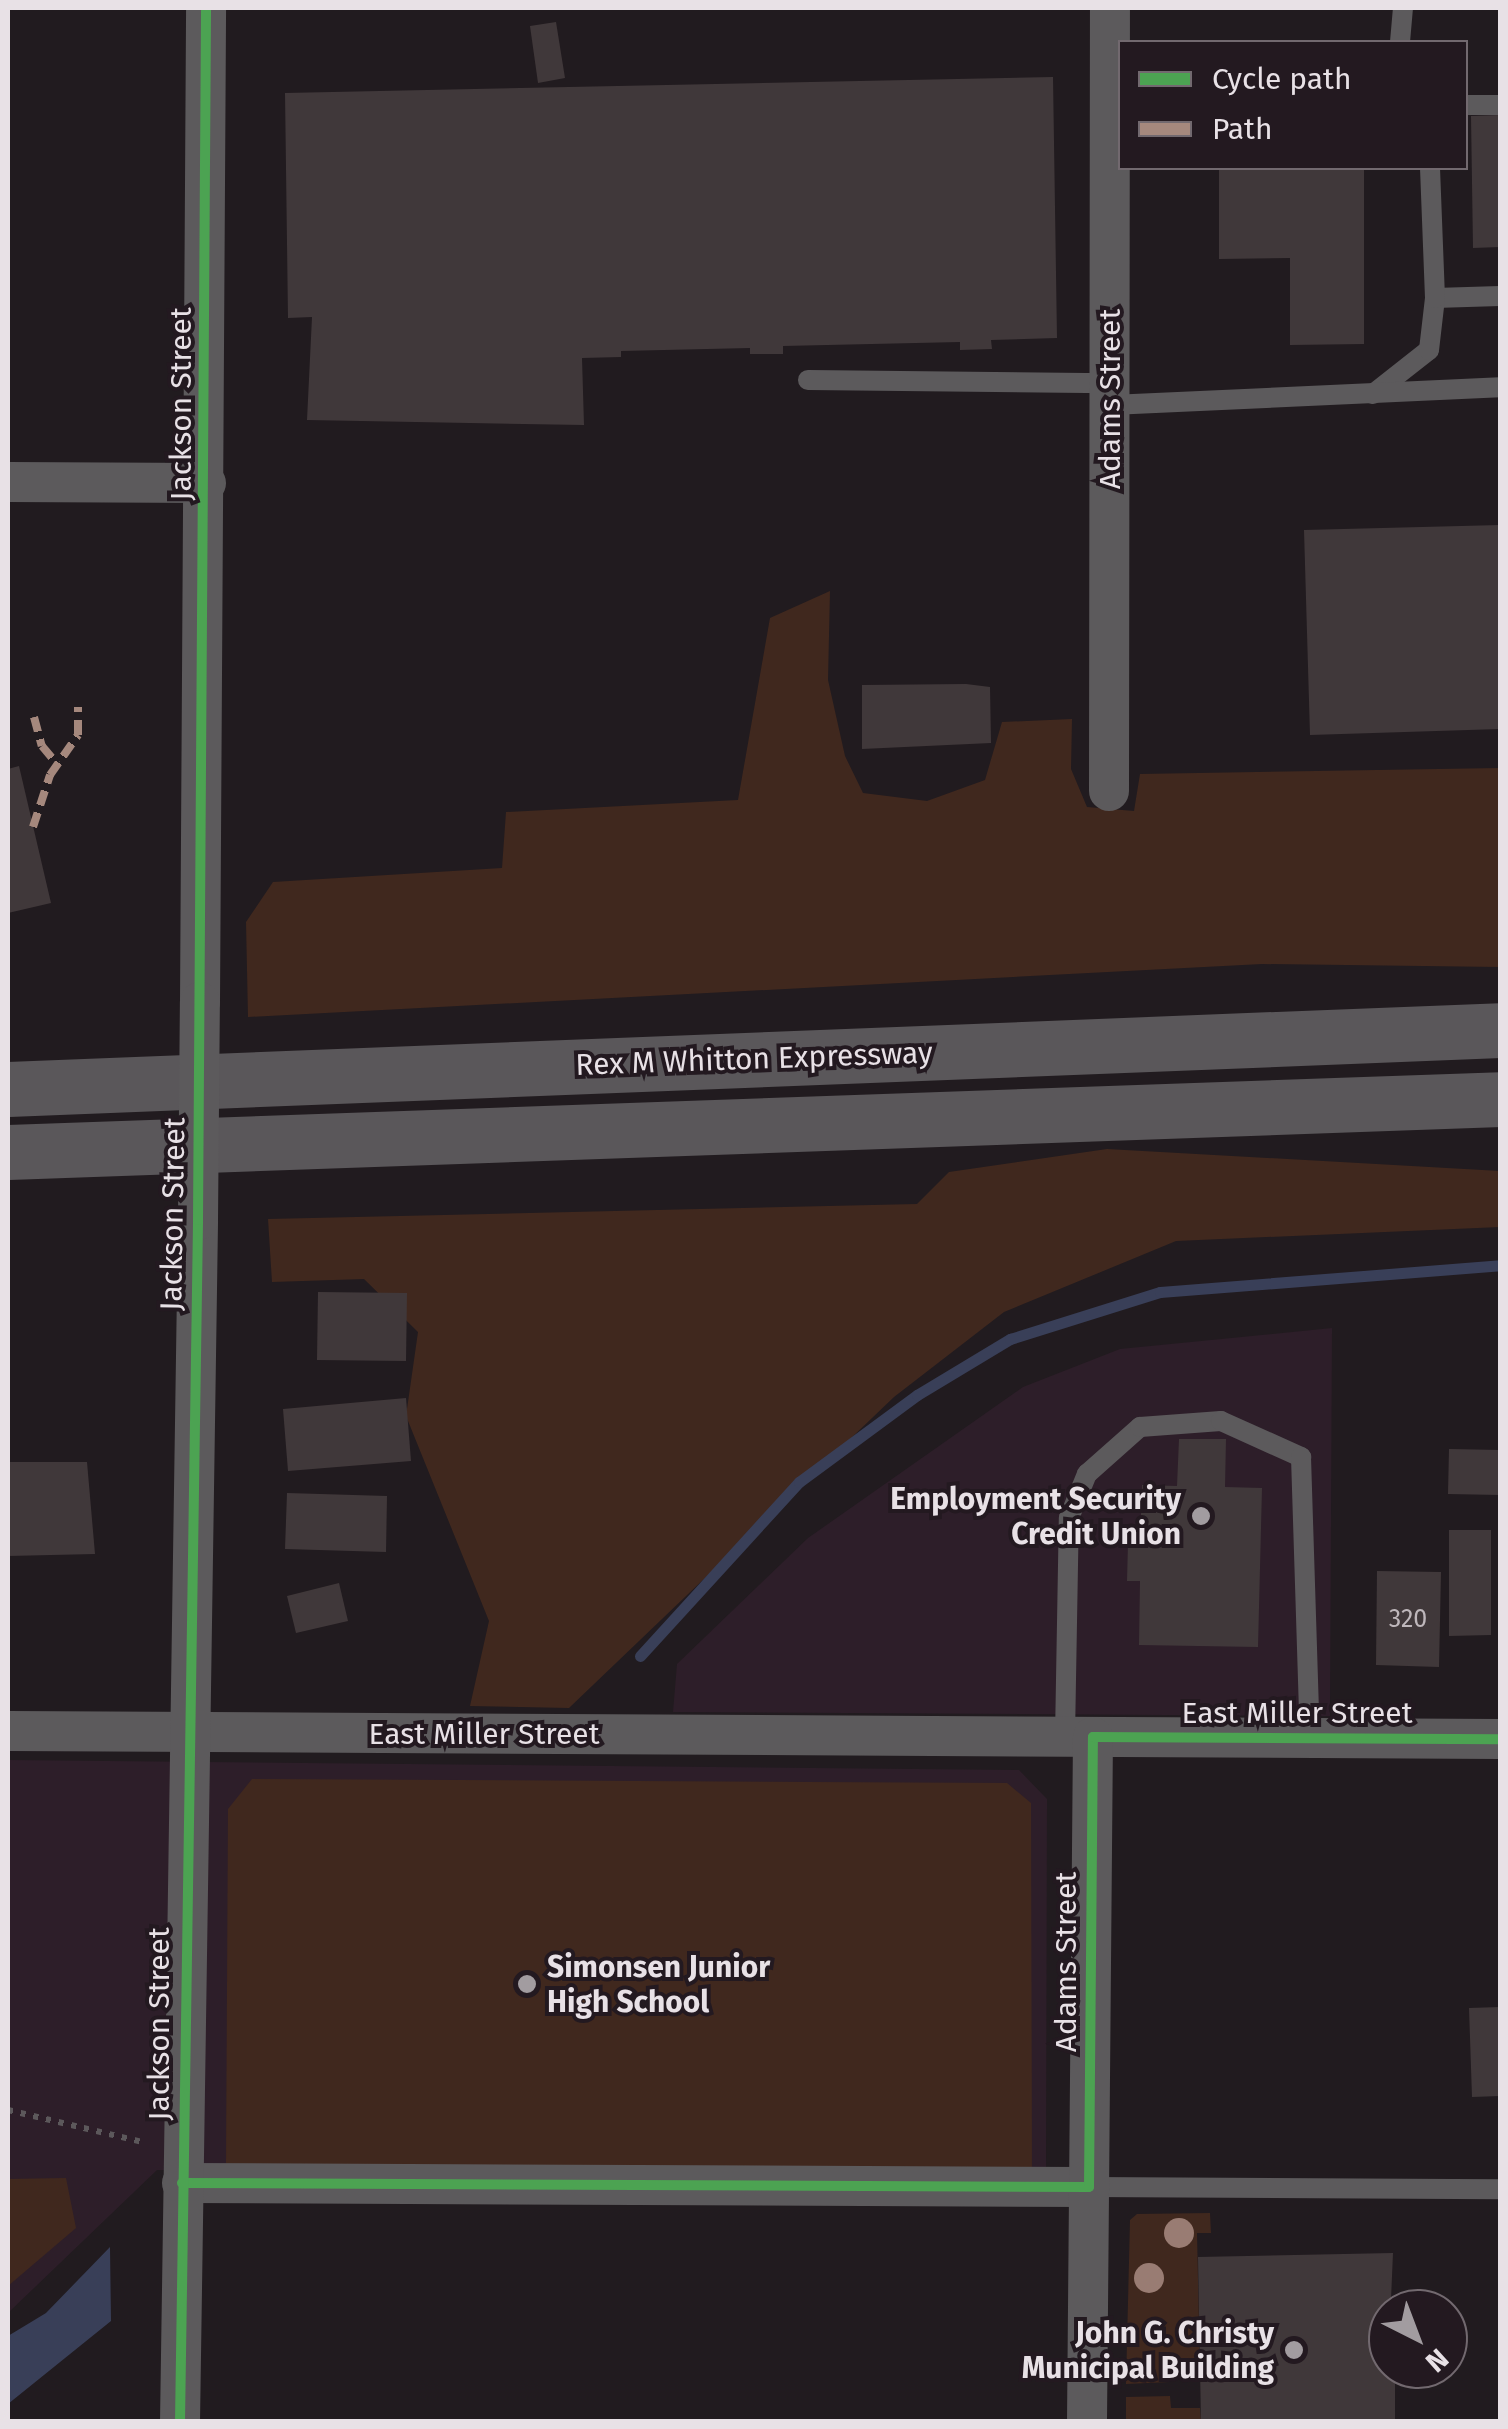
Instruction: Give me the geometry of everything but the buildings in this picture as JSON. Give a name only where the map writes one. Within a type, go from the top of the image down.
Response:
[{"type":"highway","name":"Rex M Whitton Expressway","points":[[8,1088],[1500,1030]]},
{"type":"highway","points":[[12,1153],[1500,1100]]},
{"type":"street","name":"Jackson Street","points":[[180,2422],[186,1732],[198,1220],[206,482],[206,8]]},
{"type":"street","name":"Adams Street","points":[[1110,8],[1110,791]]},
{"type":"street","points":[[8,482],[206,482]]},
{"type":"street","name":"East Miller Street","points":[[8,1731],[1500,1739]]},
{"type":"street","name":"Adams Street","points":[[1079,1737],[1088,2187],[1087,2422]]},
{"type":"street","points":[[183,2168],[1088,2187]]},
{"type":"lane","points":[[1400,40],[1403,8]]},
{"type":"lane","points":[[1468,105],[1500,104]]},
{"type":"lane","points":[[1372,395],[1429,350],[1434,298],[1430,170]]},
{"type":"lane","points":[[1434,298],[1500,296]]},
{"type":"lane","points":[[808,380],[1110,394],[1372,395],[1500,387]]},
{"type":"lane","points":[[1079,1737],[1068,1518],[1087,1474],[1140,1428],[1185,1420],[1221,1420],[1301,1456],[1310,1738]]},
{"type":"lane","points":[[1088,2187],[1500,2190]]},
{"type":"path","points":[[8,2110],[183,2168]]},
{"type":"shaded area","points":[[830,591],[828,680],[845,756],[863,793],[927,801],[985,780],[1002,722],[1072,719],[1071,769],[1087,807],[1134,811],[1140,774],[1500,768],[1500,967],[1262,964],[248,1017],[246,922],[273,882],[502,868],[506,812],[738,800],[770,618]]},
{"type":"shaded area","points":[[1107,1149],[1500,1171],[1500,1227],[1176,1241],[1004,1312],[894,1397],[569,1708],[470,1706],[489,1621],[406,1416],[418,1332],[364,1279],[272,1282],[268,1219],[917,1204],[949,1172]]},
{"type":"shaded area","points":[[1332,1328],[1330,1716],[673,1712],[677,1664],[808,1538],[1023,1387],[1120,1349]]},
{"type":"shaded area","name":"Simonsen Junior High School","points":[[8,1760],[1019,1770],[1047,1799],[1046,2174],[157,2170],[8,2313]]},
{"type":"shaded area","name":"Simonsen Junior High School","points":[[252,1779],[1007,1783],[1031,1803],[1032,2178],[226,2165],[228,1809]]},
{"type":"shaded area","points":[[66,2178],[76,2228],[8,2286],[8,2179]]},
{"type":"shaded area","points":[[1210,2213],[1211,2233],[1197,2233],[1200,2371],[1169,2372],[1169,2382],[1126,2384],[1130,2220],[1137,2214]]},
{"type":"shaded area","points":[[1170,2396],[1171,2408],[1200,2408],[1201,2421],[1126,2421],[1126,2397]]},
{"type":"water","points":[[110,2247],[111,2321],[8,2404],[8,2336],[46,2313]]},
{"type":"waterway","points":[[640,1656],[799,1482],[917,1395],[1010,1339],[1160,1292],[1500,1265]]},
{"type":"marked path","points":[[33,827],[50,775],[78,735],[78,707]]},
{"type":"marked path","points":[[34,717],[42,746],[57,764]]},
{"type":"cycle path","points":[[180,2422],[198,1220],[206,8]]},
{"type":"cycle path","points":[[182,2183],[1089,2187],[1093,1737],[1500,1739]]},
{"type":"place","name":"Employment Security Credit Union","points":[[1201,1516]]},
{"type":"place","name":"Simonsen Junior High School","points":[[527,1984]]},
{"type":"place","name":"John G. Christy Municipal Building","points":[[1294,2350]]}]
